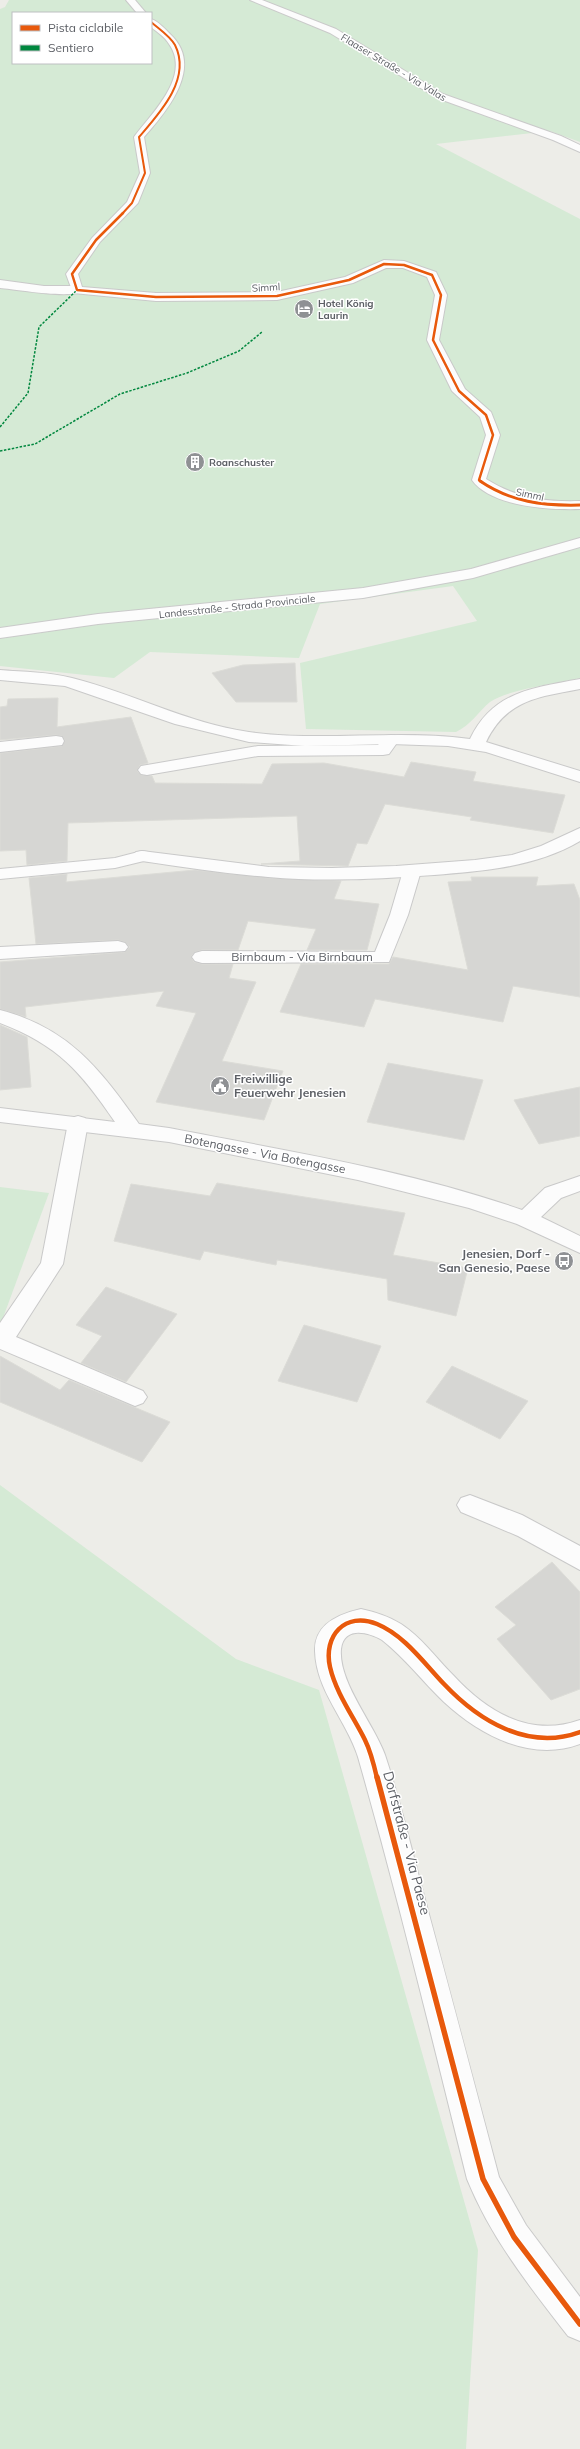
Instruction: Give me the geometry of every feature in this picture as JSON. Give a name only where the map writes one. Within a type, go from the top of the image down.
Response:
[{"type":"street","points":[[130,0],[141,12]]},
{"type":"street","name":"Flaaser Straße - Via Valas","points":[[254,0],[333,32],[440,96],[557,138],[580,149]]},
{"type":"street","points":[[0,284],[44,290],[77,290],[72,274],[96,240],[132,203],[146,173],[139,137],[158,115],[181,70],[175,45],[152,23]]},
{"type":"street","name":"Simml","points":[[77,290],[156,297],[277,296],[349,280],[384,264],[404,264],[432,275],[441,295],[433,340],[459,391],[486,415],[493,435],[479,480],[496,493],[524,502],[551,506],[580,505]]},
{"type":"street","name":"Landesstraße - Strada Provinciale","points":[[0,633],[98,620],[363,593],[473,573],[580,542]]},
{"type":"street","points":[[0,675],[48,678],[69,682],[205,727],[246,736],[287,740],[391,740],[476,745],[580,777]]},
{"type":"street","points":[[0,689],[52,691],[69,682]]},
{"type":"street","points":[[476,745],[493,715],[507,703],[525,696],[580,684]]},
{"type":"street","points":[[147,770],[258,751],[383,750],[391,740]]},
{"type":"street","points":[[0,747],[56,741]]},
{"type":"street","points":[[0,863],[117,852],[269,872],[350,873],[412,871],[511,861],[558,847],[580,833]]},
{"type":"street","points":[[0,874],[115,863],[142,856]]},
{"type":"street","name":"Birnbaum - Via Birnbaum","points":[[202,957],[382,958],[399,915],[412,871]]},
{"type":"street","points":[[0,953],[118,947]]},
{"type":"street","points":[[0,1016],[37,1030],[67,1048],[91,1072],[132,1130]]},
{"type":"street","name":"Botengasse - Via Botengasse","points":[[0,1115],[132,1130],[258,1152],[448,1194],[525,1219]]},
{"type":"street","points":[[78,1123],[52,1264],[1,1340],[135,1397]]},
{"type":"street","points":[[580,1184],[553,1193],[525,1219],[580,1244]]},
{"type":"street","points":[[470,1505],[510,1519],[536,1532],[580,1559]]},
{"type":"street","name":"Dorfstraße - Via Paese","points":[[580,1732],[572,1736],[542,1741],[503,1729],[455,1695],[400,1638],[387,1628],[374,1622],[360,1620],[347,1623],[337,1629],[330,1639],[326,1652],[330,1668],[369,1749],[400,1857],[483,2179],[494,2208],[580,2324]]},
{"type":"green space","points":[[9,0],[580,0],[580,142],[550,131],[436,144],[580,219],[580,678],[520,690],[498,698],[490,702],[470,722],[456,732],[306,729],[300,663],[477,621],[453,586],[320,604],[299,658],[150,652],[114,678],[0,666],[0,9],[5,7]]},
{"type":"green space","points":[[0,1187],[49,1193],[0,1326]]},
{"type":"green space","points":[[0,1485],[236,1659],[319,1690],[478,2250],[466,2449],[0,2449]]},
{"type":"building","points":[[295,663],[297,702],[236,702],[212,673],[243,665]]},
{"type":"building","points":[[58,698],[57,727],[131,717],[148,763],[140,765],[137,771],[141,775],[152,776],[155,783],[262,784],[272,764],[324,763],[404,777],[411,762],[476,772],[473,781],[565,795],[553,833],[470,820],[472,817],[385,804],[367,844],[357,843],[348,866],[261,864],[300,861],[297,816],[68,823],[67,861],[27,865],[26,850],[0,851],[0,753],[62,746],[65,740],[62,736],[56,735],[0,740],[0,707],[7,706],[8,699]]},
{"type":"building","points":[[195,870],[268,878],[341,881],[334,899],[379,904],[367,950],[307,950],[316,929],[248,921],[238,950],[202,950],[195,952],[191,956],[194,962],[202,964],[233,964],[229,978],[256,982],[222,1061],[283,1071],[264,1120],[156,1102],[196,1013],[156,1006],[164,991],[25,1007],[26,1017],[0,1009],[0,962],[125,952],[130,947],[125,942],[118,940],[36,944],[29,878],[67,874],[66,882]]},
{"type":"building","points":[[471,877],[538,877],[536,886],[574,884],[580,900],[580,997],[513,986],[503,1022],[375,999],[364,1027],[280,1012],[301,964],[389,964],[393,957],[468,970],[448,882],[472,881]]},
{"type":"building","points":[[0,1025],[27,1037],[31,1087],[0,1090]]},
{"type":"building","points":[[388,1063],[483,1080],[464,1140],[367,1122]]},
{"type":"building","points":[[580,1087],[580,1136],[539,1144],[514,1100]]},
{"type":"building","points":[[217,1183],[405,1213],[393,1255],[468,1268],[456,1316],[388,1300],[387,1279],[277,1260],[276,1265],[204,1251],[200,1260],[114,1241],[131,1184],[210,1196]]},
{"type":"building","points":[[106,1287],[177,1314],[126,1382],[81,1363],[102,1336],[76,1325]]},
{"type":"building","points":[[304,1325],[381,1346],[357,1402],[278,1381]]},
{"type":"building","points":[[0,1356],[60,1390],[69,1380],[170,1422],[142,1462],[0,1402]]},
{"type":"building","points":[[452,1366],[528,1401],[500,1439],[426,1402]]},
{"type":"building","points":[[552,1562],[580,1592],[580,1689],[551,1700],[497,1639],[516,1625],[495,1607]]},
{"type":"marked path","points":[[0,427],[28,393],[39,327],[77,290]]},
{"type":"marked path","points":[[0,451],[35,444],[120,394],[187,373],[239,351],[262,332]]},
{"type":"cycle path","points":[[152,23],[175,45],[179,57],[180,69],[177,82],[155,118],[139,137],[145,173],[132,203],[96,240],[72,274],[77,290],[156,297],[277,296],[349,280],[384,264],[404,265],[432,275],[441,295],[433,340],[459,391],[486,415],[493,435],[479,480],[503,494],[527,502],[552,505],[580,505]]},
{"type":"cycle path","points":[[580,1732],[564,1738],[547,1739],[530,1737],[497,1725],[468,1706],[444,1685],[406,1643],[376,1623],[361,1620],[345,1624],[332,1635],[328,1650],[330,1667],[346,1706],[371,1755],[415,1914],[483,2179],[492,2199],[514,2237],[580,2324]]},
{"type":"place","name":"Hotel König Laurin","points":[[304,309]]},
{"type":"place","name":"Roanschuster","points":[[195,462]]},
{"type":"place","name":"Freiwillige Feuerwehr Jenesien","points":[[220,1086]]},
{"type":"place","name":"Jenesien, Dorf - San Genesio, Paese","points":[[564,1261]]}]
